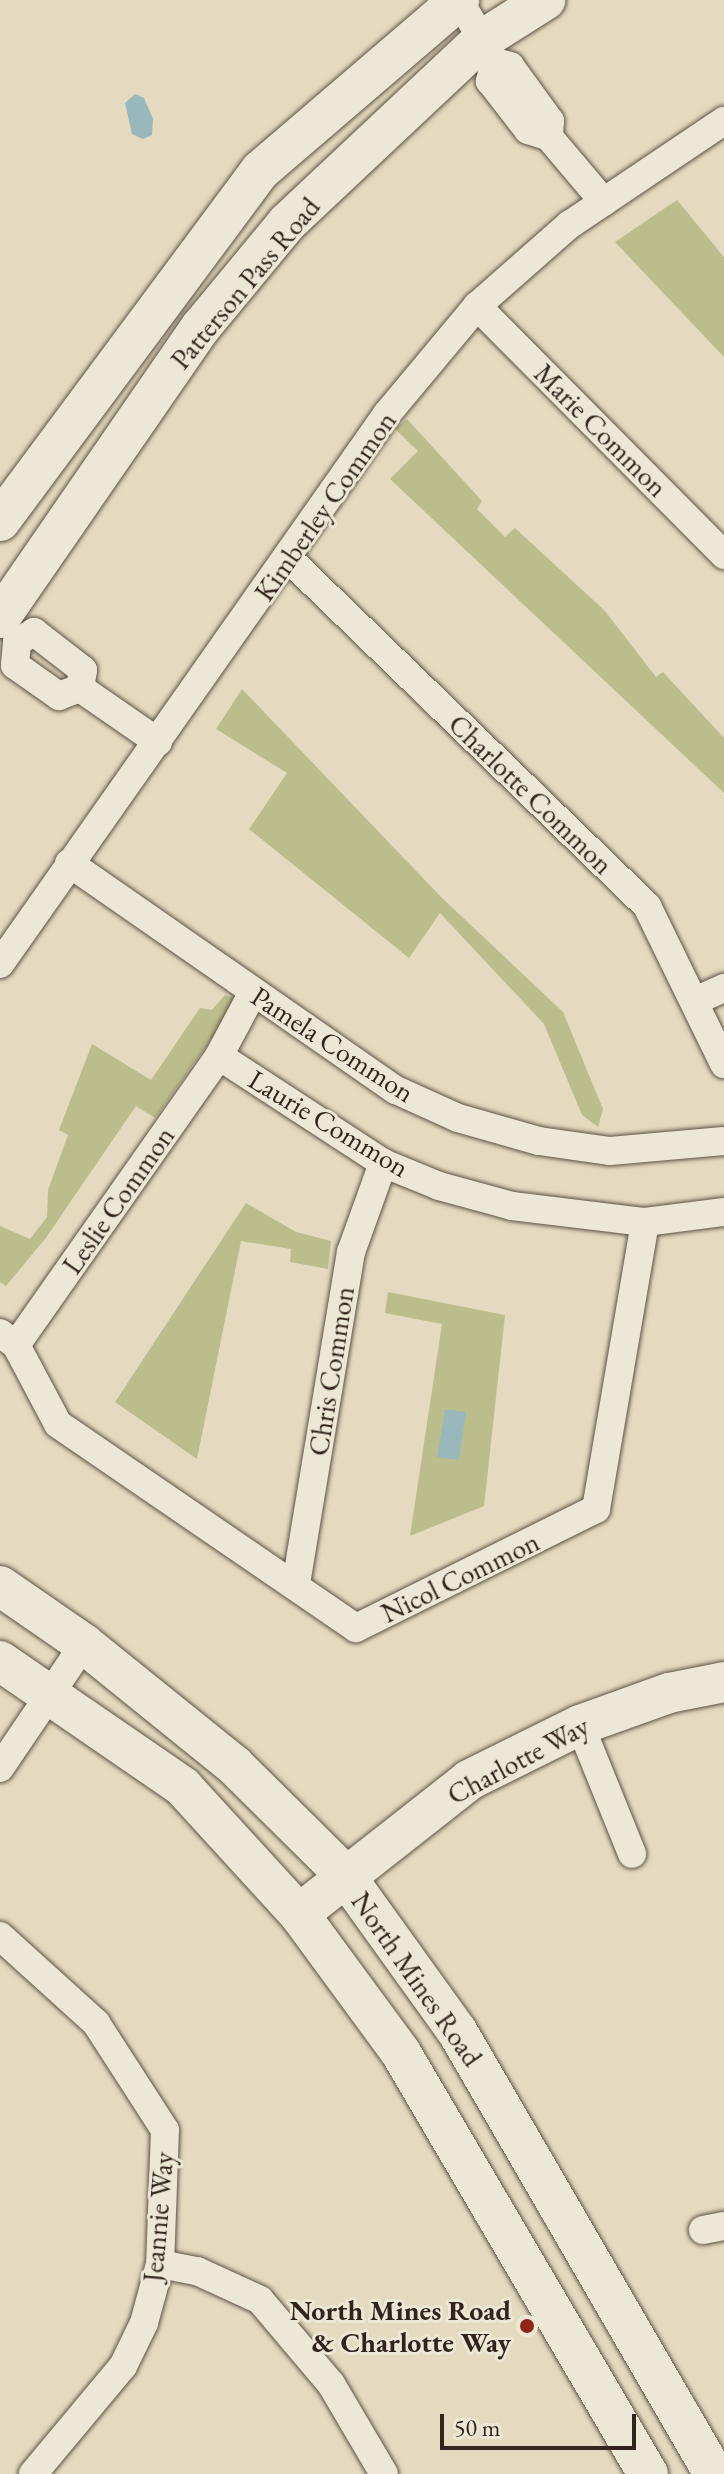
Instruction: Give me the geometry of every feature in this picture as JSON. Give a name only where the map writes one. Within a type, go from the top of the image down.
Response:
[{"type":"main road","name":"Patterson Pass Road","points":[[0,521],[261,170],[459,0]]},
{"type":"main road","name":"Patterson Pass Road","points":[[6,630],[201,327],[278,235],[545,0]]},
{"type":"main road","name":"North Mines Road","points":[[0,1586],[84,1644],[235,1766],[344,1874],[457,2031],[714,2474]]},
{"type":"main road","name":"North Mines Road","points":[[0,1661],[183,1787],[299,1914],[401,2053],[648,2474]]},
{"type":"main road","name":"Charlotte Way","points":[[299,1914],[344,1874],[469,1780],[580,1725],[669,1693],[724,1682]]},
{"type":"street","points":[[459,0],[489,51],[510,66],[550,121],[549,137],[604,202]]},
{"type":"street","name":"Kimberley Common","points":[[0,964],[69,863],[289,559],[387,414],[477,306],[604,202],[724,121]]},
{"type":"street","name":"Marie Common","points":[[477,306],[724,555]]},
{"type":"street","name":"Charlotte Common","points":[[289,559],[647,906],[697,1000],[724,1064]]},
{"type":"street","points":[[6,630],[34,632],[83,670],[80,688],[158,742]]},
{"type":"street","name":"Pamela Common","points":[[69,863],[396,1090],[458,1118],[539,1141],[610,1151],[724,1141]]},
{"type":"street","points":[[697,1000],[724,988]]},
{"type":"street","name":"Leslie Common","points":[[8,1339],[219,1056],[253,992]]},
{"type":"street","name":"Laurie Common","points":[[219,1056],[383,1163],[439,1186],[512,1206],[645,1222],[724,1212]]},
{"type":"street","name":"Chris Common","points":[[296,1584],[351,1252],[383,1163]]},
{"type":"street","name":"Nicol Common","points":[[8,1339],[58,1424],[296,1584],[356,1628],[596,1509],[645,1222]]},
{"type":"street","points":[[0,1768],[84,1644]]},
{"type":"street","points":[[580,1725],[632,1854]]},
{"type":"street","name":"Jeannie Way","points":[[0,1936],[96,2023],[165,2130],[160,2264],[144,2323],[123,2366],[33,2474]]},
{"type":"street","points":[[160,2264],[197,2271],[260,2300],[331,2384],[384,2474]]},
{"type":"green space","points":[[677,200],[724,257],[724,357],[615,242]]},
{"type":"green space","points":[[407,419],[482,501],[477,509],[505,537],[515,528],[605,611],[656,677],[663,672],[724,738],[724,793],[390,479],[418,451],[395,429]]},
{"type":"green space","points":[[242,689],[442,898],[563,1012],[603,1109],[598,1127],[582,1115],[544,1024],[440,913],[409,958],[249,829],[287,773],[216,729]]},
{"type":"green space","points":[[225,995],[234,999],[234,1007],[155,1118],[136,1106],[45,1239],[6,1286],[0,1282],[0,1226],[30,1239],[47,1217],[48,1190],[68,1135],[59,1130],[92,1044],[151,1080],[200,1008],[212,1010]]},
{"type":"green space","points":[[246,1203],[296,1232],[331,1241],[328,1269],[290,1262],[291,1249],[241,1241],[197,1459],[115,1402]]},
{"type":"green space","points":[[388,1292],[505,1315],[484,1506],[410,1536],[442,1324],[385,1313]]},
{"type":"water","points":[[135,94],[144,98],[153,119],[152,135],[143,139],[132,134],[125,103]]},
{"type":"water","points":[[445,1409],[466,1412],[459,1460],[437,1457]]},
{"type":"place","name":"North Mines Road & Charlotte Way","points":[[527,2326]]}]
